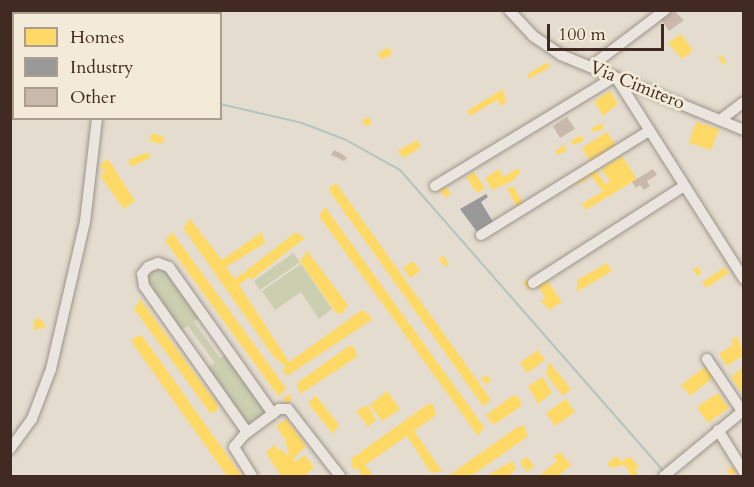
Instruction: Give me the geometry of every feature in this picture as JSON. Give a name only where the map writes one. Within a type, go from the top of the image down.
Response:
[{"type":"street","name":"Via Cimitero","points":[[509,10],[547,46],[615,78],[744,130]]},
{"type":"street","points":[[590,67],[665,10]]},
{"type":"street","points":[[435,186],[615,78],[744,279]]},
{"type":"street","points":[[720,120],[744,102]]},
{"type":"street","points":[[10,449],[32,419],[51,369],[85,222],[98,120]]},
{"type":"street","points":[[481,235],[649,131]]},
{"type":"street","points":[[533,283],[684,186]]},
{"type":"street","points":[[247,432],[144,286],[142,274],[148,267],[158,263],[169,267],[273,414]]},
{"type":"street","points":[[665,474],[743,410],[707,359]]},
{"type":"street","points":[[252,477],[234,447],[247,432],[279,409],[293,412],[340,477]]},
{"type":"street","points":[[718,430],[744,472]]},
{"type":"green space","points":[[293,253],[300,262],[260,290],[254,281]]},
{"type":"green space","points":[[301,264],[332,309],[319,319],[301,292],[275,310],[262,291]]},
{"type":"green space","points":[[156,269],[167,272],[199,318],[194,322],[220,358],[225,355],[267,413],[248,426],[207,368],[215,363],[188,326],[181,330],[147,283],[147,277]]},
{"type":"building: Homes","points":[[681,34],[693,51],[682,59],[668,43]]},
{"type":"building: Homes","points":[[389,47],[392,54],[381,60],[378,53]]},
{"type":"building: Homes","points":[[722,55],[726,62],[723,65],[718,58]]},
{"type":"building: Homes","points":[[547,62],[550,67],[529,79],[527,75]]},
{"type":"building: Homes","points":[[503,89],[506,102],[501,106],[497,100],[470,116],[467,111]]},
{"type":"building: Homes","points":[[610,91],[618,104],[603,116],[594,101]]},
{"type":"building: Homes","points":[[369,117],[372,124],[366,127],[362,120]]},
{"type":"building: Homes","points":[[696,122],[719,129],[711,150],[689,143]]},
{"type":"building: Homes","points":[[601,123],[604,129],[593,132],[591,129]]},
{"type":"building: Homes","points":[[607,132],[616,146],[591,163],[582,148]]},
{"type":"building: Homes","points":[[152,133],[164,137],[162,144],[149,141]]},
{"type":"building: Homes","points":[[581,135],[584,141],[573,145],[571,141]]},
{"type":"building: Homes","points":[[417,140],[421,147],[404,158],[397,151]]},
{"type":"building: Homes","points":[[564,145],[567,150],[558,155],[555,151]]},
{"type":"building: Homes","points":[[148,152],[150,158],[131,167],[128,160]]},
{"type":"building: Homes","points":[[622,156],[637,179],[586,210],[582,204],[603,191],[591,176],[578,185],[576,181],[595,169],[605,184],[610,181],[601,169]]},
{"type":"building: Homes","points":[[108,159],[135,201],[124,209],[100,176],[105,172],[99,165]]},
{"type":"building: Homes","points":[[518,168],[520,173],[512,181],[492,190],[485,178],[499,169],[503,177]]},
{"type":"building: Homes","points":[[474,172],[485,188],[477,193],[466,177]]},
{"type":"building: Homes","points":[[336,183],[489,397],[490,401],[483,406],[330,192],[329,188]]},
{"type":"building: Homes","points":[[443,184],[451,193],[446,198],[437,188]]},
{"type":"building: Homes","points":[[513,186],[523,203],[517,207],[507,189]]},
{"type":"building: Homes","points":[[325,207],[484,427],[478,436],[319,216]]},
{"type":"building: Homes","points":[[190,219],[222,260],[262,232],[265,243],[226,267],[235,279],[296,232],[305,238],[251,280],[249,277],[239,285],[289,362],[362,310],[372,317],[370,321],[287,376],[282,370],[286,367],[274,357],[183,228]]},
{"type":"building: Homes","points":[[172,232],[286,388],[279,397],[165,241]]},
{"type":"building: Homes","points":[[307,251],[348,305],[342,314],[336,313],[300,261]]},
{"type":"building: Homes","points":[[443,255],[449,264],[445,267],[439,259]]},
{"type":"building: Homes","points":[[413,261],[420,271],[410,278],[403,268]]},
{"type":"building: Homes","points":[[607,263],[612,271],[577,292],[577,280]]},
{"type":"building: Homes","points":[[698,267],[702,273],[697,276],[693,269]]},
{"type":"building: Homes","points":[[725,267],[729,273],[706,288],[702,282]]},
{"type":"building: Homes","points":[[527,279],[532,287],[528,290],[523,282]]},
{"type":"building: Homes","points":[[547,280],[562,302],[549,310],[541,301],[545,298],[538,286]]},
{"type":"building: Homes","points":[[140,299],[217,404],[218,409],[211,414],[134,309]]},
{"type":"building: Homes","points":[[39,317],[46,327],[34,330],[34,321]]},
{"type":"building: Homes","points":[[139,335],[143,337],[242,476],[227,476],[133,344],[132,339]]},
{"type":"building: Homes","points":[[737,336],[744,355],[727,366],[719,354],[734,344],[731,340]]},
{"type":"building: Homes","points":[[349,346],[354,347],[357,357],[300,394],[297,383]]},
{"type":"building: Homes","points":[[538,350],[545,360],[527,373],[520,363]]},
{"type":"building: Homes","points":[[549,362],[571,389],[563,396],[546,374]]},
{"type":"building: Homes","points":[[706,366],[714,377],[690,396],[681,385]]},
{"type":"building: Homes","points":[[744,366],[744,393],[742,393],[731,377]]},
{"type":"building: Homes","points":[[486,375],[491,381],[486,385],[481,378]]},
{"type":"building: Homes","points":[[543,377],[552,393],[538,404],[528,386]]},
{"type":"building: Homes","points":[[387,391],[400,409],[382,421],[370,405]]},
{"type":"building: Homes","points":[[718,393],[729,408],[708,423],[697,407]]},
{"type":"building: Homes","points":[[290,394],[292,400],[286,404],[283,398]]},
{"type":"building: Homes","points":[[316,396],[339,425],[333,434],[310,406],[309,401]]},
{"type":"building: Homes","points":[[512,396],[517,396],[522,403],[520,407],[493,425],[486,415]]},
{"type":"building: Homes","points":[[566,399],[575,412],[555,426],[546,413]]},
{"type":"building: Homes","points":[[428,404],[433,404],[436,415],[414,431],[442,471],[431,473],[407,436],[365,465],[373,476],[363,476],[357,468],[353,470],[351,459]]},
{"type":"building: Homes","points":[[368,405],[376,420],[368,427],[356,411]]},
{"type":"building: Homes","points":[[286,419],[306,446],[293,459],[295,462],[305,455],[314,468],[307,473],[309,476],[281,476],[266,453],[273,445],[289,456],[285,439],[276,426]]},
{"type":"building: Homes","points":[[519,426],[524,426],[528,436],[471,476],[448,476]]},
{"type":"building: Homes","points":[[560,452],[571,465],[558,476],[539,476],[557,461],[553,457]]},
{"type":"building: Homes","points":[[617,456],[620,461],[631,457],[639,467],[635,469],[638,474],[631,476],[625,465],[609,468],[608,462]]},
{"type":"building: Homes","points":[[527,457],[534,466],[527,472],[520,462]]},
{"type":"building: Homes","points":[[512,461],[516,468],[509,476],[486,476]]},
{"type":"building: Homes","points":[[733,467],[736,472],[730,476],[727,470]]},
{"type":"building: Industry","points":[[486,194],[488,197],[481,202],[493,222],[477,232],[460,209]]},
{"type":"building: Other","points":[[673,10],[684,20],[669,31],[661,19]]},
{"type":"building: Other","points":[[567,117],[575,129],[560,138],[553,126]]},
{"type":"building: Other","points":[[334,150],[347,158],[344,161],[331,155]]},
{"type":"building: Other","points":[[653,169],[657,175],[647,181],[650,186],[644,190],[640,185],[636,188],[632,182]]},
{"type":"waterway","points":[[222,104],[302,123],[346,140],[400,170],[664,472]]}]
